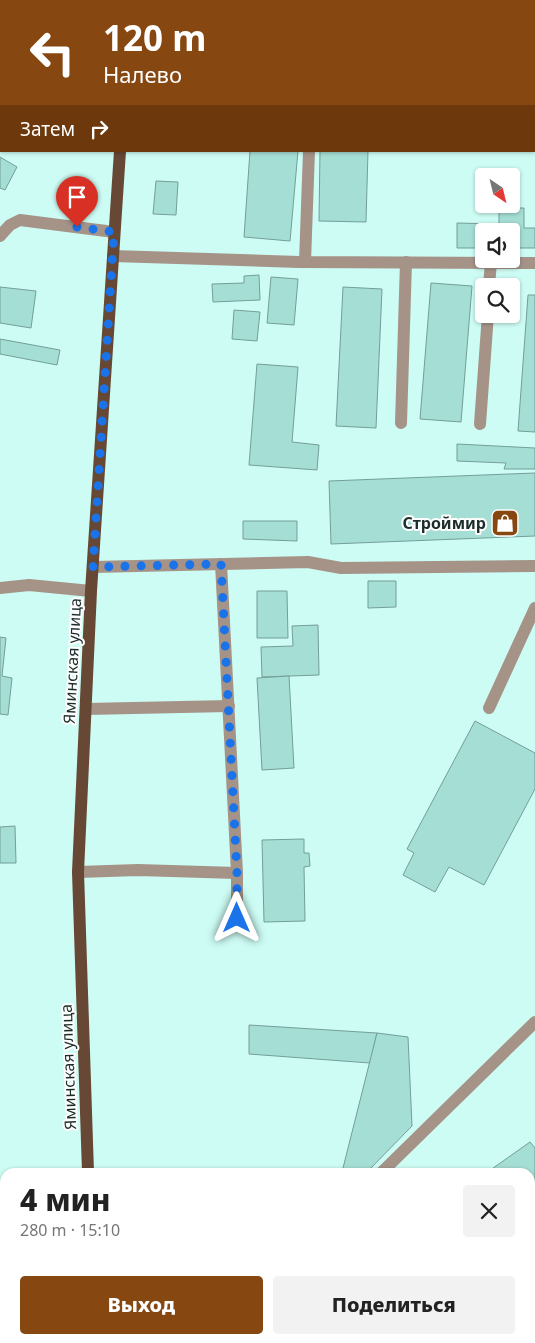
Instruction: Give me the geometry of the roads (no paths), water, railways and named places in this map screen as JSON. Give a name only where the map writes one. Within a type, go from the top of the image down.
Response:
[{"type":"main road","name":"Яминская улица","points":[[88,1168],[78,872],[91,591],[120,152]]},
{"type":"street","points":[[305,262],[309,152]]},
{"type":"street","points":[[0,236],[10,225],[20,220],[114,232]]},
{"type":"street","points":[[113,256],[305,262],[475,262]]},
{"type":"street","points":[[402,424],[406,262]]},
{"type":"street","points":[[520,263],[535,263]]},
{"type":"street","points":[[480,424],[487,323]]},
{"type":"street","points":[[93,567],[308,562],[341,568],[535,566]]},
{"type":"street","points":[[221,564],[237,873],[237,918]]},
{"type":"street","points":[[0,588],[29,585],[91,591]]},
{"type":"street","points":[[488,708],[535,608]]},
{"type":"street","points":[[86,709],[229,706]]},
{"type":"street","points":[[78,872],[138,870],[237,873]]},
{"type":"street","points":[[386,1168],[535,1022]]},
{"type":"place","name":"Строймир","points":[[505,523]]}]
